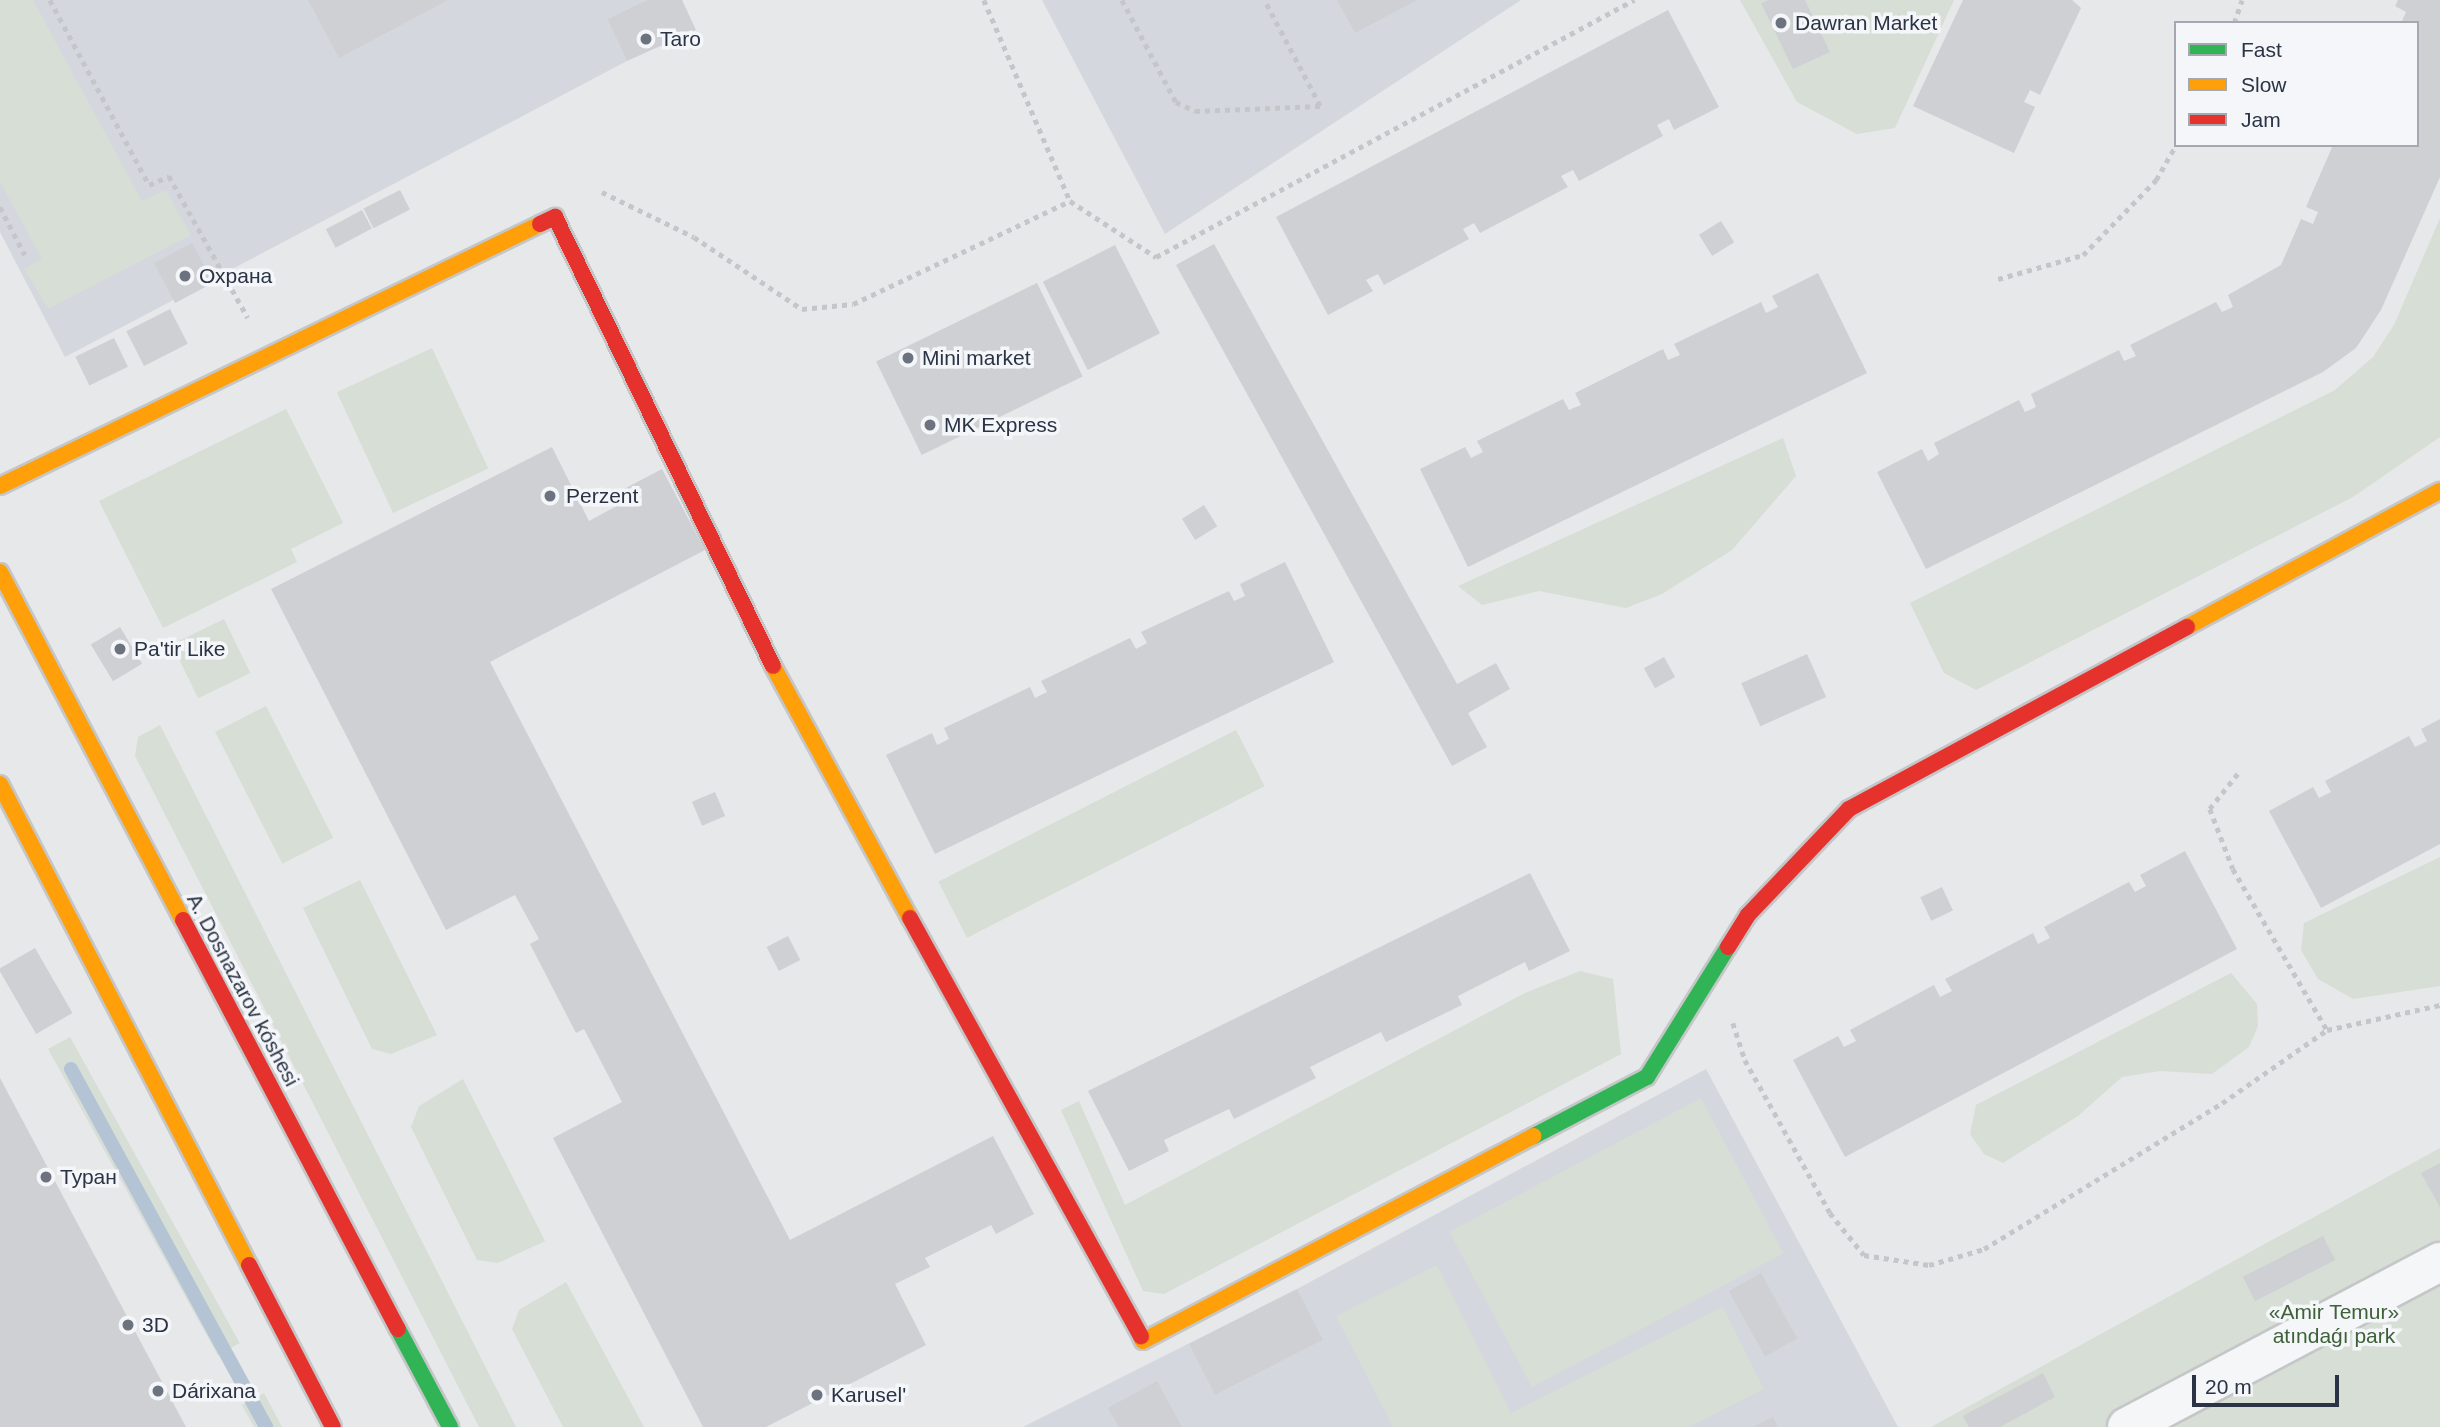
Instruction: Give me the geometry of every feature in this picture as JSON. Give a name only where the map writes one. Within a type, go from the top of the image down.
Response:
[{"type":"street","points":[[0,486],[555,217],[784,689],[1143,1341],[1647,1077],[1748,915],[1849,809],[2440,491]]},
{"type":"street","name":"A. Dosnazarov kóshesi","points":[[0,572],[450,1427]]},
{"type":"street","points":[[0,784],[333,1427]]},
{"type":"street","points":[[2127,1427],[2440,1262]]},
{"type":"path","points":[[50,0],[149,186],[169,176],[228,275],[267,357]]},
{"type":"path","points":[[984,0],[1070,201],[1157,257],[1634,0]]},
{"type":"path","points":[[1122,0],[1176,102],[1195,111],[1320,106],[1264,0]]},
{"type":"path","points":[[2235,21],[2242,0]]},
{"type":"path","points":[[1997,279],[2083,255],[2156,180],[2175,147]]},
{"type":"path","points":[[602,192],[694,237],[802,309],[853,304],[1070,201]]},
{"type":"path","points":[[0,207],[25,255]]},
{"type":"path","points":[[2238,774],[2210,809],[2233,869],[2327,1030]]},
{"type":"path","points":[[1714,969],[1745,1060],[1830,1213],[1864,1255],[1929,1265],[1984,1249],[2222,1103],[2327,1030],[2440,1005]]},
{"type":"shaded area","points":[[0,0],[647,0],[607,19],[627,61],[65,357],[0,232]]},
{"type":"shaded area","points":[[1042,0],[1521,0],[1165,234]]},
{"type":"shaded area","points":[[1706,1069],[1898,1427],[1023,1427],[1297,1289]]},
{"type":"green space","points":[[0,0],[33,0],[142,201],[166,190],[191,235],[48,309],[24,269],[42,259],[0,182]]},
{"type":"green space","points":[[1740,0],[1954,0],[1895,128],[1857,134],[1797,102]]},
{"type":"green space","points":[[2440,218],[2440,437],[2353,497],[1976,690],[1944,673],[1910,603],[2335,390],[2373,357],[2394,325]]},
{"type":"green space","points":[[432,348],[488,469],[393,513],[337,392]]},
{"type":"green space","points":[[286,409],[343,523],[291,549],[297,562],[163,628],[99,501]]},
{"type":"green space","points":[[1783,438],[1796,476],[1732,550],[1662,594],[1626,608],[1539,591],[1482,605],[1458,586]]},
{"type":"green space","points":[[224,619],[250,673],[198,698],[172,644]]},
{"type":"green space","points":[[266,706],[333,838],[282,864],[215,732]]},
{"type":"green space","points":[[160,725],[516,1427],[479,1427],[135,756],[138,737]]},
{"type":"green space","points":[[1236,730],[1265,786],[967,938],[938,882]]},
{"type":"green space","points":[[2440,857],[2440,986],[2353,999],[2318,979],[2301,950],[2304,923]]},
{"type":"green space","points":[[360,880],[437,1035],[391,1054],[372,1049],[303,908]]},
{"type":"green space","points":[[1580,971],[1613,979],[1621,1054],[1164,1294],[1143,1291],[1061,1110],[1079,1101],[1125,1205],[1525,993]]},
{"type":"green space","points":[[2231,973],[2257,1004],[2258,1026],[2249,1047],[2212,1074],[2160,1071],[2122,1077],[2078,1116],[2003,1163],[1984,1154],[1970,1134],[1976,1105]]},
{"type":"green space","points":[[70,1037],[240,1343],[218,1355],[48,1049]]},
{"type":"green space","points":[[463,1079],[545,1241],[498,1263],[477,1260],[411,1127],[419,1106]]},
{"type":"green space","points":[[1701,1098],[1784,1253],[1532,1387],[1449,1232]]},
{"type":"green space","name":"«Amir Temur» atındaǵı park","points":[[2440,1148],[2440,1427],[1931,1427]]},
{"type":"green space","points":[[1437,1265],[1511,1413],[1723,1307],[1764,1389],[1689,1427],[1393,1427],[1336,1316]]},
{"type":"green space","points":[[566,1282],[644,1427],[563,1427],[512,1329],[519,1310]]},
{"type":"green space","points":[[264,1393],[282,1427],[254,1427],[242,1405]]},
{"type":"building","points":[[308,0],[448,0],[339,58]]},
{"type":"building","name":"Taro","points":[[647,0],[682,0],[696,30],[627,61],[607,19]]},
{"type":"building","points":[[1337,0],[1417,0],[1355,33]]},
{"type":"building","points":[[1769,0],[1805,0],[1830,52],[1793,69],[1761,3]]},
{"type":"building","points":[[1963,0],[2072,0],[2081,8],[2040,95],[2030,90],[2024,102],[2035,107],[2014,153],[1913,106]]},
{"type":"building","points":[[2398,0],[2440,0],[2440,177],[2381,310],[2356,348],[2323,372],[1926,569],[1877,472],[1922,449],[1928,461],[1939,454],[1934,443],[2019,400],[2025,412],[2036,407],[2031,394],[2119,350],[2124,361],[2136,356],[2130,345],[2216,302],[2222,312],[2233,307],[2228,295],[2281,265],[2301,219],[2313,224],[2318,212],[2306,207],[2332,147],[2419,147],[2419,21],[2402,21],[2406,12],[2395,6]]},
{"type":"building","points":[[1668,10],[1719,107],[1674,130],[1669,119],[1657,125],[1663,136],[1579,181],[1573,170],[1561,176],[1568,187],[1480,233],[1474,223],[1463,229],[1469,239],[1384,285],[1378,274],[1366,280],[1373,291],[1328,315],[1276,217]]},
{"type":"building","points":[[400,190],[410,210],[373,228],[363,209]]},
{"type":"building","points":[[362,210],[372,229],[336,248],[326,229]]},
{"type":"building","points":[[1721,221],[1734,242],[1712,256],[1699,235]]},
{"type":"building","name":"Охрана","points":[[192,243],[213,283],[175,303],[154,263]]},
{"type":"building","points":[[1214,244],[1457,684],[1496,663],[1510,689],[1468,713],[1487,747],[1452,766],[1176,265]]},
{"type":"building","points":[[1115,245],[1160,333],[1088,370],[1043,282]]},
{"type":"building","points":[[1818,273],[1867,373],[1468,567],[1420,469],[1465,447],[1471,458],[1483,452],[1477,441],[1563,399],[1569,410],[1581,405],[1575,393],[1663,349],[1668,360],[1680,355],[1674,344],[1761,302],[1766,313],[1778,307],[1772,296]]},
{"type":"building","points":[[1037,283],[1083,376],[922,455],[876,361]]},
{"type":"building","points":[[170,309],[188,344],[144,366],[126,331]]},
{"type":"building","points":[[114,338],[128,367],[89,386],[75,357]]},
{"type":"building","points":[[552,447],[589,521],[626,501],[620,491],[662,469],[705,550],[490,662],[790,1240],[993,1136],[1034,1214],[996,1234],[991,1225],[925,1258],[930,1267],[895,1284],[926,1345],[766,1427],[703,1427],[553,1138],[622,1102],[584,1029],[576,1033],[530,944],[539,939],[515,895],[446,930],[271,589]]},
{"type":"building","points":[[1204,505],[1217,526],[1195,540],[1182,519]]},
{"type":"building","points":[[1285,562],[1334,662],[935,854],[886,755],[932,733],[937,745],[949,739],[944,728],[1030,687],[1035,698],[1047,692],[1041,681],[1130,638],[1136,649],[1147,643],[1141,632],[1229,591],[1234,601],[1245,596],[1240,584]]},
{"type":"building","points":[[120,627],[142,664],[113,681],[91,645]]},
{"type":"building","points":[[1807,654],[1826,697],[1760,726],[1741,683]]},
{"type":"building","points":[[1664,657],[1675,677],[1655,688],[1644,668]]},
{"type":"building","points":[[2440,719],[2440,844],[2321,908],[2269,811],[2313,787],[2319,798],[2331,792],[2325,781],[2409,736],[2415,747],[2427,741],[2421,729]]},
{"type":"building","points":[[715,792],[725,816],[702,826],[692,802]]},
{"type":"building","points":[[2185,851],[2237,949],[1845,1157],[1793,1060],[1838,1036],[1844,1047],[1856,1041],[1850,1030],[1934,985],[1940,997],[1952,991],[1945,979],[2033,933],[2038,944],[2050,938],[2044,927],[2129,882],[2135,892],[2146,886],[2140,875]]},
{"type":"building","points":[[1530,873],[1570,951],[1529,971],[1525,962],[1458,996],[1462,1005],[1386,1042],[1381,1032],[1310,1067],[1316,1078],[1234,1119],[1229,1109],[1164,1140],[1169,1151],[1129,1171],[1088,1091]]},
{"type":"building","points":[[1942,887],[1953,911],[1931,921],[1920,897]]},
{"type":"building","points":[[788,936],[800,960],[779,971],[767,947]]},
{"type":"building","points":[[35,948],[72,1013],[36,1034],[0,971],[0,968]]},
{"type":"building","points":[[0,1078],[186,1427],[0,1427]]},
{"type":"building","points":[[2440,1163],[2440,1207],[2421,1173]]},
{"type":"building","points":[[2323,1236],[2335,1260],[2255,1301],[2243,1277]]},
{"type":"building","points":[[1761,1273],[1797,1339],[1765,1357],[1729,1291]]},
{"type":"building","points":[[1297,1289],[1323,1340],[1215,1395],[1189,1344]]},
{"type":"building","points":[[2043,1373],[2055,1397],[2000,1427],[1969,1427],[1963,1416]]},
{"type":"building","points":[[1157,1381],[1182,1427],[1119,1427],[1108,1408]]},
{"type":"building","points":[[1773,1417],[1778,1427],[1753,1427]]},
{"type":"waterway","points":[[71,1069],[266,1427]]},
{"type":"traffic: fast","points":[[1534,1136],[1647,1077],[1728,947]]},
{"type":"traffic: fast","points":[[398,1329],[450,1427]]},
{"type":"traffic: slow","points":[[0,486],[540,224]]},
{"type":"traffic: slow","points":[[2187,627],[2440,491]]},
{"type":"traffic: slow","points":[[0,572],[183,920]]},
{"type":"traffic: slow","points":[[773,666],[910,918]]},
{"type":"traffic: slow","points":[[0,784],[249,1265]]},
{"type":"traffic: slow","points":[[1141,1337],[1143,1341],[1534,1136]]},
{"type":"traffic: jam","points":[[540,224],[555,217],[773,666]]},
{"type":"traffic: jam","points":[[1728,947],[1748,915],[1849,809],[2187,627]]},
{"type":"traffic: jam","points":[[910,918],[1141,1337]]},
{"type":"traffic: jam","points":[[183,920],[398,1329]]},
{"type":"traffic: jam","points":[[249,1265],[333,1427]]},
{"type":"place","name":"Dawran Market","points":[[1781,23]]},
{"type":"place","name":"Taro","points":[[646,39]]},
{"type":"place","name":"Охрана","points":[[185,276]]},
{"type":"place","name":"Mini market","points":[[908,358]]},
{"type":"place","name":"MK Express","points":[[930,425]]},
{"type":"place","name":"Perzent","points":[[550,496]]},
{"type":"place","name":"Pa'tir Like","points":[[120,649]]},
{"type":"place","name":"Туран","points":[[46,1177]]},
{"type":"place","name":"3D","points":[[128,1325]]},
{"type":"place","name":"Dárixana","points":[[158,1391]]},
{"type":"place","name":"Karusel'","points":[[817,1395]]}]
